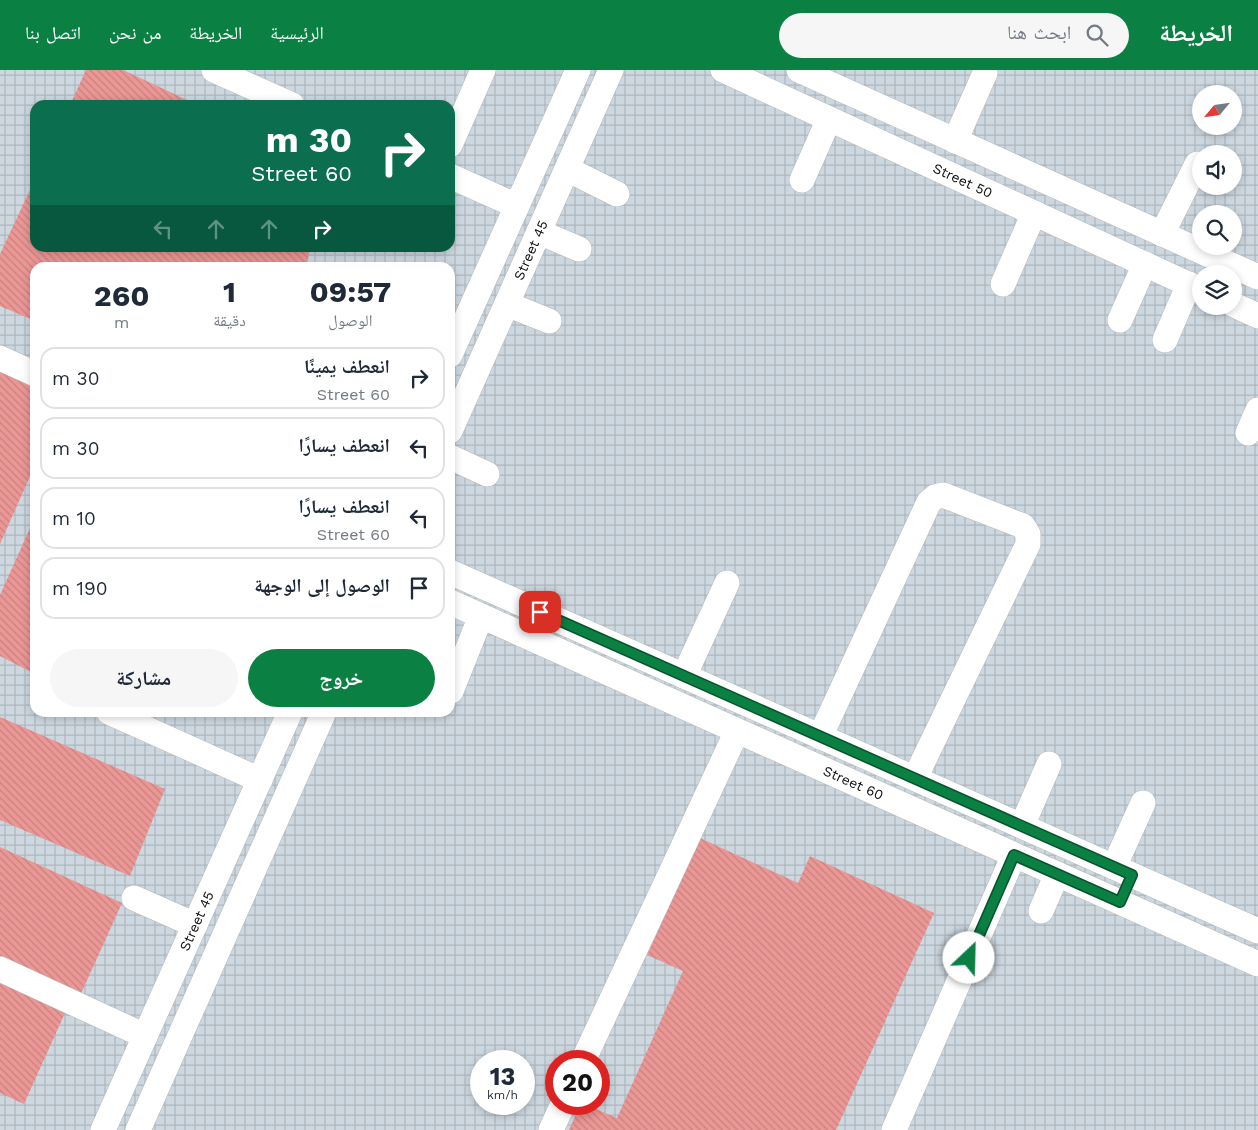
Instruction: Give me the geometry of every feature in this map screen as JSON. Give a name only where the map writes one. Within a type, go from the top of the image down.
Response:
[{"type":"lane","points":[[214,70],[281,100]]},
{"type":"lane","points":[[455,134],[483,70]]},
{"type":"lane","points":[[455,345],[578,70]]},
{"type":"lane","name":"Street 45","points":[[455,420],[611,70]]},
{"type":"lane","name":"Street 50","points":[[723,70],[1192,286]]},
{"type":"lane","points":[[799,70],[845,79],[955,141],[1258,277]]},
{"type":"lane","points":[[955,141],[985,73]]},
{"type":"lane","points":[[802,180],[829,119]]},
{"type":"lane","points":[[567,169],[616,194]]},
{"type":"lane","points":[[1162,234],[1192,174]]},
{"type":"lane","points":[[455,178],[517,206]]},
{"type":"lane","points":[[1002,284],[1034,213]]},
{"type":"lane","points":[[539,232],[579,249]]},
{"type":"lane","points":[[1120,320],[1145,264]]},
{"type":"lane","points":[[1165,340],[1192,292]]},
{"type":"lane","points":[[507,304],[549,322]]},
{"type":"lane","points":[[1242,309],[1258,316]]},
{"type":"lane","points":[[0,358],[30,372]]},
{"type":"lane","points":[[1248,433],[1258,410]]},
{"type":"lane","points":[[455,459],[487,474]]},
{"type":"lane","points":[[820,736],[929,502],[943,495],[1023,526],[1028,534],[1028,544],[915,778]]},
{"type":"lane","name":"Street 60","points":[[455,574],[1258,931]]},
{"type":"lane","points":[[684,676],[727,583]]},
{"type":"lane","name":"Street 60","points":[[455,604],[1258,964]]},
{"type":"lane","points":[[455,681],[481,616]]},
{"type":"lane","points":[[120,717],[260,780]]},
{"type":"lane","name":"Street 45","points":[[103,1130],[288,717]]},
{"type":"lane","points":[[138,1130],[322,717]]},
{"type":"lane","points":[[588,1050],[737,731]]},
{"type":"lane","points":[[1022,826],[1049,764]]},
{"type":"lane","points":[[1120,902],[1123,871],[1143,802]]},
{"type":"lane","points":[[894,1130],[1014,855]]},
{"type":"lane","points":[[1041,911],[1056,874]]},
{"type":"lane","points":[[134,898],[195,925]]},
{"type":"lane","points":[[0,969],[145,1036]]},
{"type":"lane","points":[[551,1130],[558,1115]]},
{"type":"shaded area","points":[[0,70],[1258,70],[1258,1130],[0,1130]]},
{"type":"building","points":[[86,70],[123,70],[187,100],[72,100]]},
{"type":"building","points":[[30,190],[30,252],[309,252],[308,262],[30,262],[30,319],[0,306],[0,254]]},
{"type":"building","points":[[0,361],[30,375],[30,476],[0,544]]},
{"type":"building","points":[[30,528],[30,671],[0,656],[0,595]]},
{"type":"building","points":[[0,717],[165,789],[130,876],[0,820]]},
{"type":"building","points":[[700,838],[798,883],[810,856],[934,913],[836,1130],[569,1130],[576,1115],[610,1115],[617,1118],[683,971],[647,955]]},
{"type":"building","points":[[0,847],[122,903],[79,998],[0,962]]},
{"type":"building","points":[[0,983],[65,1013],[24,1104],[0,1093]]},
{"type":"route","points":[[540,612],[1132,875],[1120,902],[1014,855],[969,958]]}]
